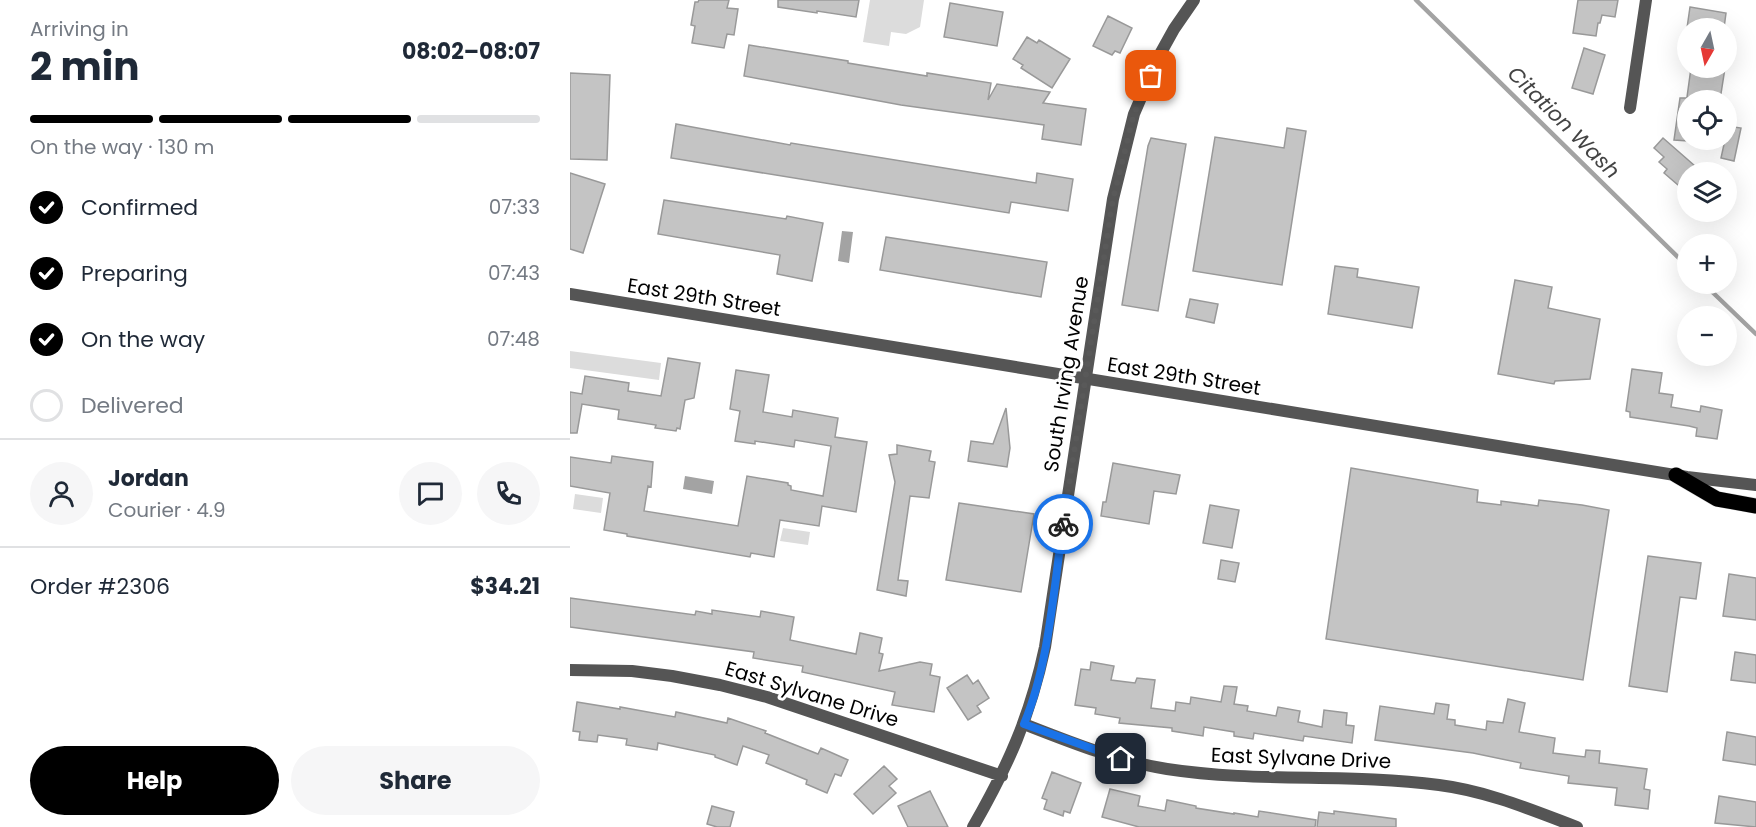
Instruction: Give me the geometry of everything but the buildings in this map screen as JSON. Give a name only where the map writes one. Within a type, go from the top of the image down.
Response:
[{"type":"main road","points":[[1676,475],[1717,499],[1756,506]]},
{"type":"street","name":"South Irving Avenue","points":[[973,827],[1002,776],[1024,724],[1038,680],[1045,647],[1113,199],[1134,114],[1159,56],[1174,28],[1194,0]]},
{"type":"street","points":[[1630,108],[1646,0]]},
{"type":"street","name":"East 29th Street","points":[[570,294],[1676,475],[1756,485]]},
{"type":"street","name":"East Sylvane Drive","points":[[570,670],[632,671],[672,676],[758,695],[1002,776]]},
{"type":"street","name":"East Sylvane Drive","points":[[1024,724],[1121,759],[1166,769],[1237,776],[1380,780],[1441,785],[1524,805],[1577,827]]},
{"type":"shaded area","points":[[870,0],[924,0],[920,27],[906,34],[891,32],[889,46],[863,42]]},
{"type":"shaded area","points":[[842,231],[853,232],[849,263],[838,261]]},
{"type":"shaded area","points":[[570,351],[661,363],[659,380],[570,368]]},
{"type":"shaded area","points":[[685,476],[714,481],[712,494],[683,489]]},
{"type":"shaded area","points":[[575,494],[603,498],[601,513],[573,509]]},
{"type":"shaded area","points":[[783,528],[810,532],[808,545],[780,541]]},
{"type":"waterway","name":"Citation Wash","points":[[1416,0],[1677,256]]},
{"type":"waterway","name":"Citation Wash","points":[[1714,294],[1756,334]]},
{"type":"way so far","points":[[1063,524],[1113,199],[1134,114],[1151,76]]},
{"type":"route","points":[[1063,524],[1045,647],[1038,680],[1024,724],[1121,759]]}]
